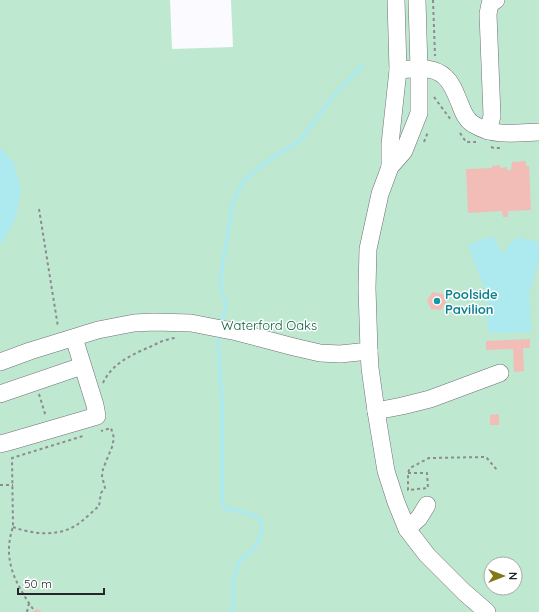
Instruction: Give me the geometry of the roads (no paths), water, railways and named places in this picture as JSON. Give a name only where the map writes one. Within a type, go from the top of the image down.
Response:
[{"type":"street","points":[[396,0],[398,70],[390,144],[390,167],[380,194],[368,249],[367,288],[369,352],[376,411],[386,471],[407,529],[427,556],[468,596],[487,612]]},
{"type":"street","points":[[390,167],[404,151],[419,113],[427,70],[417,0]]},
{"type":"street","points":[[488,131],[492,116],[488,14],[490,4],[496,0]]},
{"type":"street","points":[[398,70],[427,70],[442,74],[447,78],[464,115],[472,124],[488,131],[502,134],[539,132]]},
{"type":"street","points":[[0,362],[98,330],[134,323],[154,322],[192,323],[237,332],[320,353],[340,354],[369,352]]},
{"type":"street","points":[[0,444],[52,437],[97,416],[95,405],[82,366],[67,340]]},
{"type":"street","points":[[0,394],[82,366]]},
{"type":"street","points":[[376,411],[430,400],[500,373]]},
{"type":"street","points":[[407,529],[419,518],[427,505]]},
{"type":"water","points":[[0,147],[14,163],[21,189],[16,217],[3,242],[0,243]]},
{"type":"water","points":[[494,237],[499,250],[502,252],[505,252],[508,245],[518,237],[539,242],[539,259],[529,294],[531,332],[488,333],[486,293],[468,245],[486,238]]},
{"type":"waterway","points":[[222,324],[226,304],[221,290],[223,260],[232,204],[243,182],[276,155],[288,149],[302,138],[335,94],[362,65]]},
{"type":"waterway","points":[[220,334],[218,342],[222,399],[223,506],[226,509],[247,513],[260,518],[262,532],[255,547],[239,562],[233,581],[233,612]]},
{"type":"place","name":"Poolside Pavilion","points":[[437,301]]},
{"type":"park label","name":"Waterford Oaks","points":[[269,325]]}]
